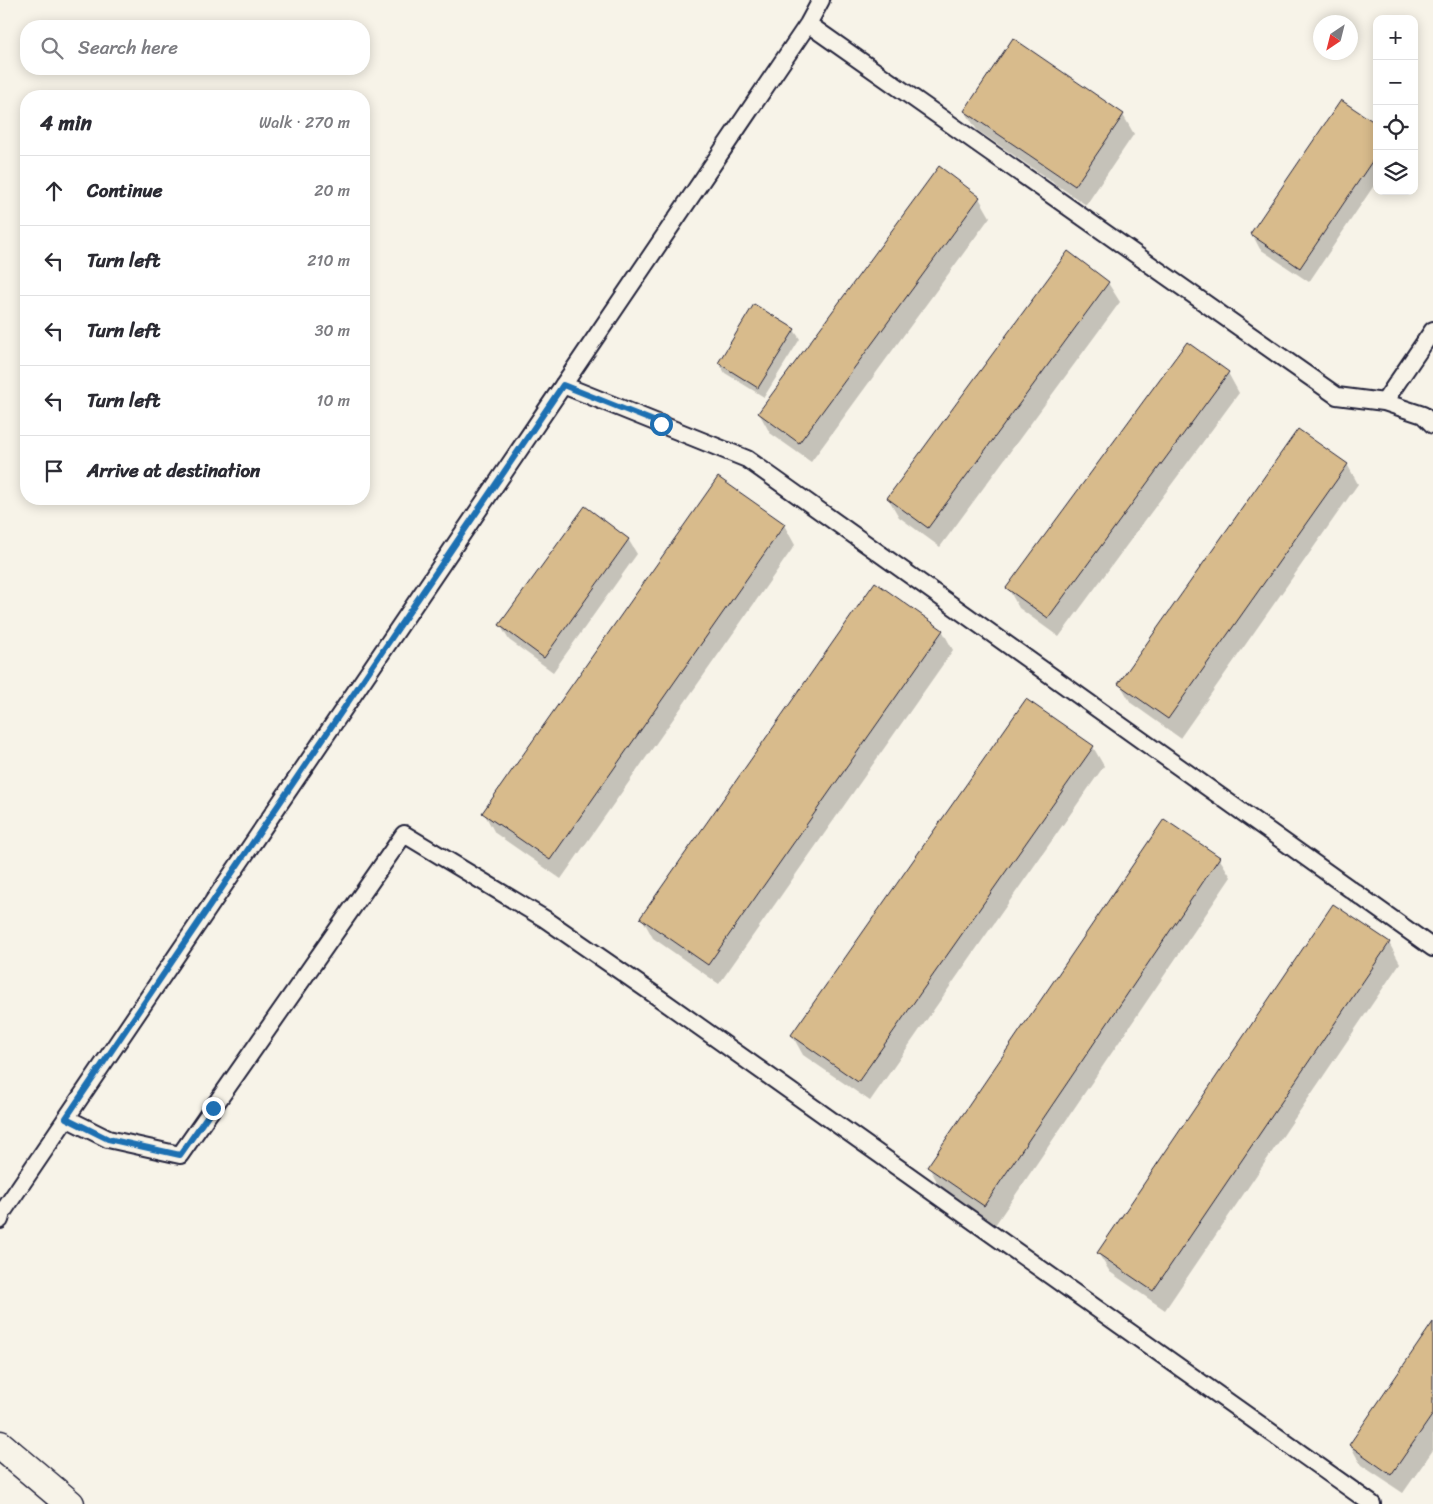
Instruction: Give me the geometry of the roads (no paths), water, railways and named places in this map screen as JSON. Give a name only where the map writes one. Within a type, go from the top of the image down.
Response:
[{"type":"street","points":[[0,1445],[70,1504]]},
{"type":"lane","points":[[0,1220],[2,1212],[808,24],[821,0]]},
{"type":"lane","points":[[808,24],[1337,396],[1384,402],[1423,415],[1433,425]]},
{"type":"lane","points":[[1384,402],[1433,330]]},
{"type":"lane","points":[[563,385],[747,458],[1433,948]]},
{"type":"lane","points":[[66,1118],[108,1139],[180,1155],[404,834],[545,919],[652,993],[1372,1504]]}]
